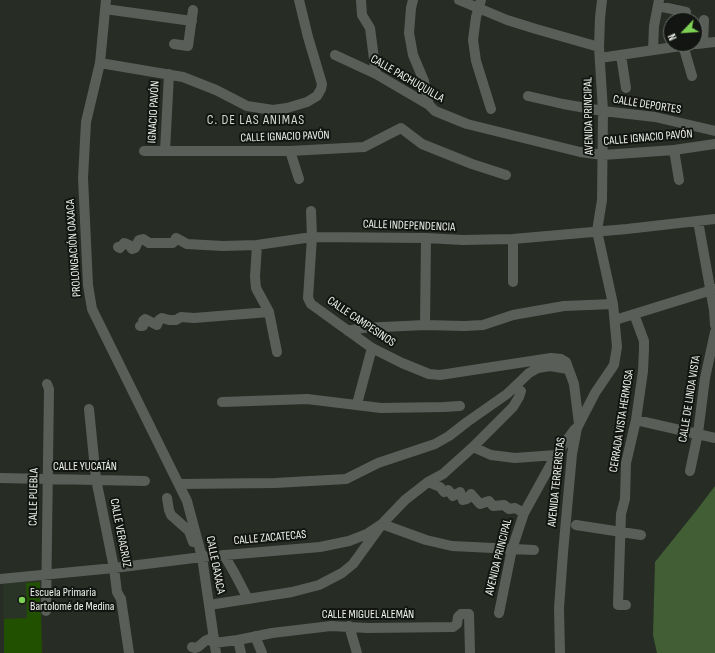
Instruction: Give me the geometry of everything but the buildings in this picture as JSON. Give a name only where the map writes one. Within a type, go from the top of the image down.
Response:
[{"type":"street","points":[[100,63],[183,77],[216,90],[247,106],[273,110],[307,102],[317,96],[322,84],[299,0]]},
{"type":"street","points":[[361,0],[362,15],[370,28],[376,74]]},
{"type":"street","points":[[413,0],[411,8],[410,33],[412,55],[424,81],[429,105]]},
{"type":"street","points":[[459,0],[480,4],[536,29],[599,47]]},
{"type":"street","name":"AVENIDA PRINCIPAL","points":[[597,231],[602,200],[603,111],[599,47],[602,0]]},
{"type":"street","points":[[653,50],[654,26],[658,3],[686,12]]},
{"type":"street","points":[[480,4],[473,40],[476,61],[492,109]]},
{"type":"street","points":[[106,5],[192,16],[188,46],[174,44]]},
{"type":"street","name":"PROLONGACIÓN OAXACA","points":[[106,5],[100,63],[86,122],[83,178],[88,284],[92,309],[179,484]]},
{"type":"street","points":[[703,43],[715,42]]},
{"type":"street","points":[[600,58],[663,48]]},
{"type":"street","points":[[685,52],[692,76]]},
{"type":"street","name":"CALLE PACHUQUILLA","points":[[335,55],[376,74],[429,105],[436,111],[467,124]]},
{"type":"street","points":[[621,55],[626,88]]},
{"type":"street","name":"IGNACIO PAVÓN","points":[[165,151],[170,74]]},
{"type":"street","name":"CALLE DEPORTES","points":[[528,96],[603,111],[655,117],[715,132]]},
{"type":"street","name":"CALLE IGNACIO PAVÓN","points":[[467,124],[580,152],[602,155],[674,150],[715,144]]},
{"type":"street","name":"CALLE IGNACIO PAVÓN","points":[[144,151],[290,151],[364,147],[401,128],[422,144],[472,164],[506,175]]},
{"type":"street","points":[[674,150],[679,180]]},
{"type":"street","points":[[290,151],[299,179]]},
{"type":"street","name":"CALLE CAMPESINOS","points":[[311,211],[312,237],[308,298],[311,304],[372,348],[429,374],[440,375],[551,358],[561,359],[566,362],[568,368]]},
{"type":"street","name":"CALLE INDEPENDENCIA","points":[[118,246],[120,248],[124,243],[129,245],[132,249],[135,248],[139,240],[143,239],[149,243],[173,243],[176,238],[187,244],[223,246],[256,244],[312,237],[426,238],[463,240],[513,239],[627,229],[715,219]]},
{"type":"street","points":[[698,221],[713,289],[715,325]]},
{"type":"street","name":"AVENIDA TERRERISTAS","points":[[560,653],[559,608],[572,454],[578,426],[595,393],[614,365],[617,347],[613,304],[597,231]]},
{"type":"street","points":[[425,326],[426,238]]},
{"type":"street","points":[[513,239],[513,282]]},
{"type":"street","points":[[256,244],[256,288],[269,312],[277,352]]},
{"type":"street","points":[[615,320],[713,289]]},
{"type":"street","points":[[348,331],[362,328],[483,325],[513,315],[564,306],[613,304]]},
{"type":"street","points":[[140,326],[143,326],[143,321],[145,319],[157,325],[159,324],[159,320],[162,318],[176,320],[181,317],[194,318],[269,312]]},
{"type":"street","name":"CERRADA VISTA HERMOSA","points":[[622,605],[620,533],[621,514],[625,499],[626,463],[636,420],[643,371],[644,350],[644,341],[634,314]]},
{"type":"street","name":"CALLE DE LINDA VISTA","points":[[690,471],[710,378],[715,332]]},
{"type":"street","points":[[357,404],[372,348]]},
{"type":"street","points":[[179,484],[275,483],[346,479],[378,463],[440,442],[507,394],[526,375],[538,368],[550,366],[568,368],[574,384],[578,426]]},
{"type":"street","name":"CALLE PUEBLA","points":[[46,611],[49,389],[47,384]]},
{"type":"street","points":[[209,605],[292,592],[319,585],[342,573],[353,564],[382,524],[405,500],[428,482],[443,474],[473,447],[513,406],[521,390]]},
{"type":"street","points":[[222,402],[307,399],[381,408],[460,406]]},
{"type":"street","name":"CALLE VERACRUZ","points":[[89,409],[96,479],[114,568],[117,592],[115,600],[123,653]]},
{"type":"street","points":[[636,420],[715,438]]},
{"type":"street","name":"AVENIDA PRINCIPAL","points":[[499,613],[512,549],[524,513],[556,455],[578,426]]},
{"type":"street","points":[[473,447],[491,454],[515,458],[556,455]]},
{"type":"street","name":"CALLE YUCATÁN","points":[[0,478],[145,481]]},
{"type":"street","points":[[428,482],[440,487],[444,492],[448,490],[453,496],[460,492],[463,500],[471,494],[480,504],[489,501],[493,506],[504,505],[510,510],[515,508],[524,513]]},
{"type":"street","name":"CALLE OAXACA","points":[[179,484],[187,501],[200,557],[216,653]]},
{"type":"street","points":[[167,498],[171,515],[189,531],[200,557]]},
{"type":"street","points":[[382,524],[426,540],[452,546],[534,550]]},
{"type":"street","name":"CALLE ZACATECAS","points":[[0,579],[46,576],[200,557],[320,547],[350,541],[367,534],[382,524]]},
{"type":"street","points":[[576,525],[640,535]]},
{"type":"street","points":[[224,555],[248,599]]},
{"type":"street","name":"CALLE VERACRUZ","points":[[117,592],[121,599],[129,653]]},
{"type":"street","name":"CALLE MIGUEL ALEMÁN","points":[[192,647],[198,647],[208,640],[214,643],[331,626],[368,628],[453,627],[457,624],[458,617],[461,614],[469,614],[470,653]]},
{"type":"street","points":[[349,626],[356,653]]},
{"type":"street","points":[[255,636],[262,653]]},
{"type":"street","points":[[238,640],[241,653]]},
{"type":"shaded area","name":"Escuela Primaria Bartolomé de Medina","points":[[3,581],[41,581],[42,653],[4,653]]},
{"type":"green space","points":[[715,486],[715,653],[657,653],[653,635],[655,562]]},
{"type":"place","name":"Escuela Primaria Bartolomé de Medina","points":[[22,600]]},
{"type":"district","name":"C. DE LAS ANIMAS","points":[[256,120]]}]
